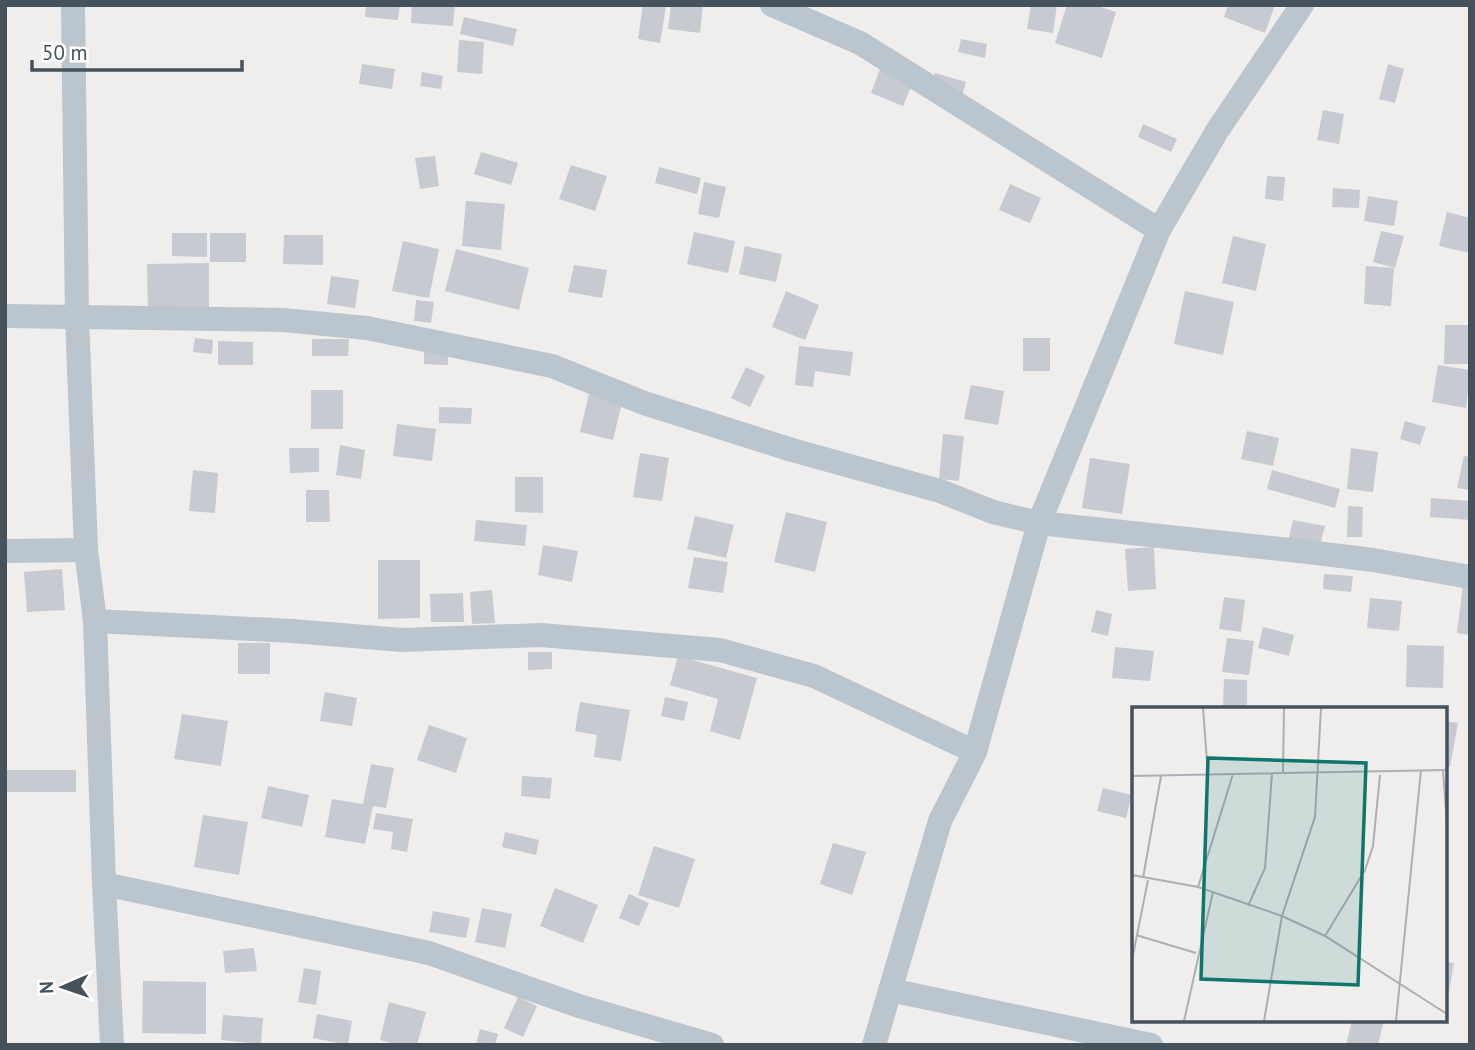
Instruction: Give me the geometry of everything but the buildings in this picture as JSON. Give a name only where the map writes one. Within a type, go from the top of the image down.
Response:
[{"type":"street","points":[[73,5],[77,317],[86,550],[95,621],[112,1045]]},
{"type":"street","points":[[772,5],[860,43],[1159,230]]},
{"type":"street","points":[[874,1045],[940,821],[975,752],[1038,523],[1159,230],[1217,131],[1302,5]]},
{"type":"street","points":[[5,316],[283,320],[367,328],[552,366],[644,403],[792,450],[940,491],[993,512],[1038,523],[1321,553],[1470,577]]},
{"type":"street","points":[[5,551],[86,550]]},
{"type":"street","points":[[95,621],[292,631],[402,640],[541,635],[720,650],[814,676],[975,752]]},
{"type":"street","points":[[104,884],[429,953],[579,1006],[712,1045]]},
{"type":"street","points":[[890,990],[1151,1045]]}]
